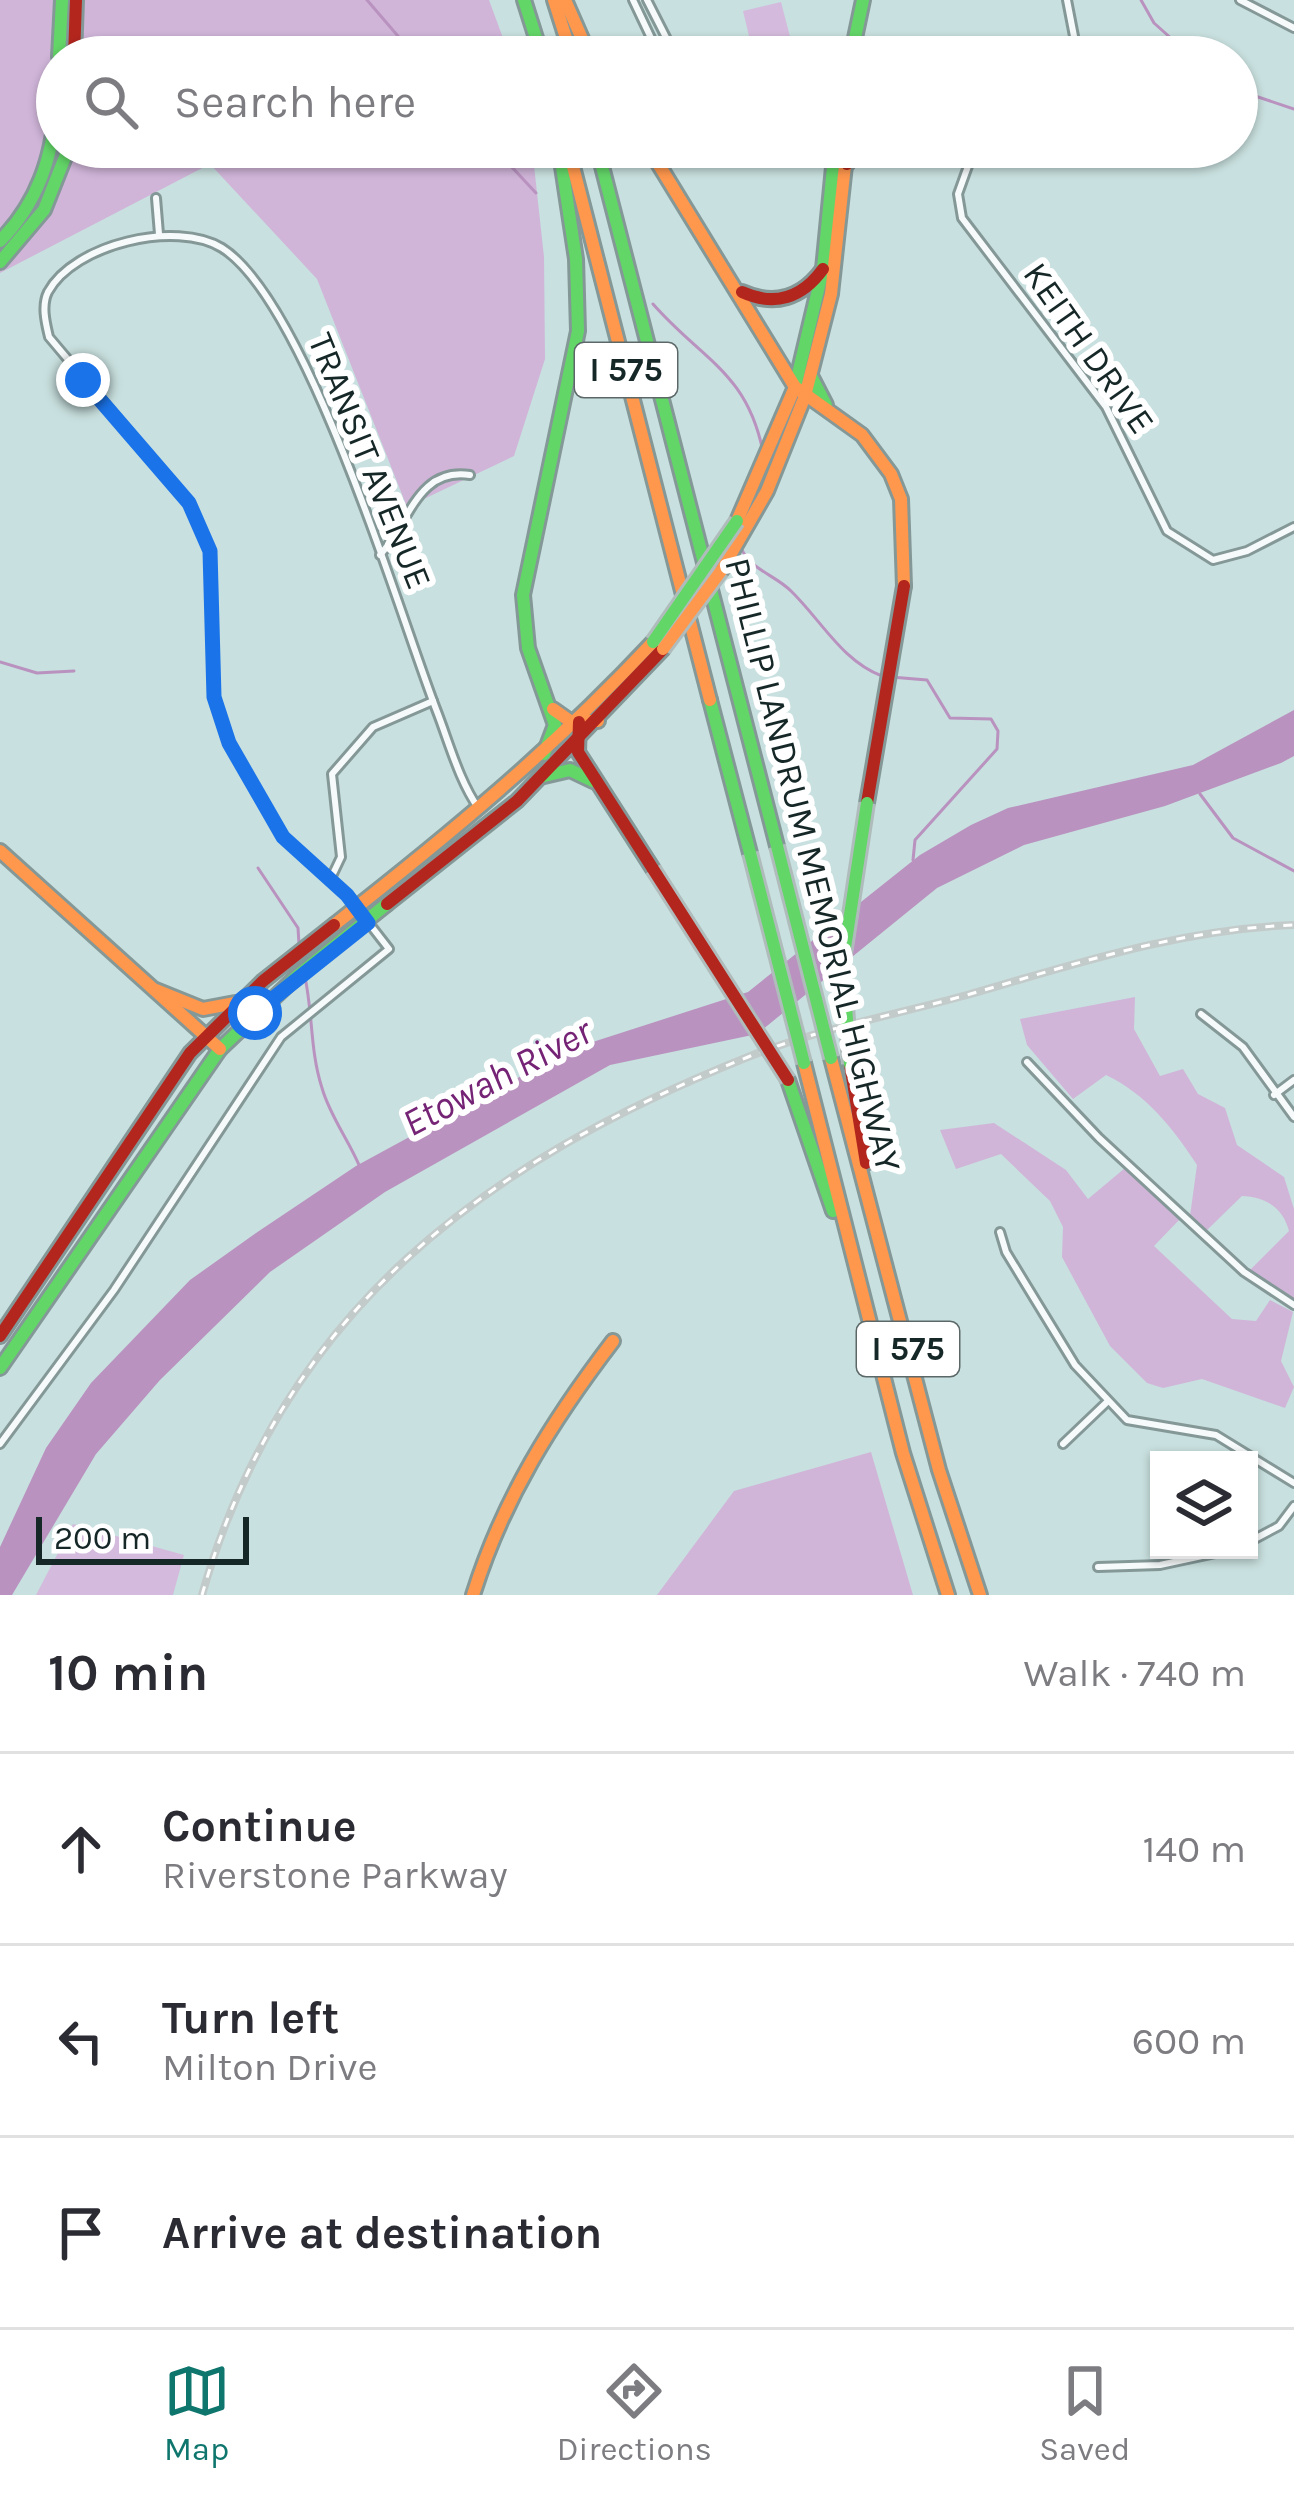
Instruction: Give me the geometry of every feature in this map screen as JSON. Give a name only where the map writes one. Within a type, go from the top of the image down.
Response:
[{"type":"main road","points":[[62,0],[68,36]]},
{"type":"main road","points":[[69,36],[76,0]]},
{"type":"main road","points":[[524,0],[535,36]]},
{"type":"main road","points":[[554,0],[565,36]]},
{"type":"main road","points":[[565,0],[581,36]]},
{"type":"main road","points":[[855,36],[862,0]]},
{"type":"main road","points":[[0,242],[29,206],[46,168]]},
{"type":"main road","points":[[0,262],[44,210],[61,168]]},
{"type":"main road","points":[[544,754],[555,730],[552,708],[528,648],[523,595],[578,331],[576,260],[562,168]]},
{"type":"main road","name":"PHILLIP LANDRUM MEMORIAL HIGHWAY","points":[[573,168],[886,1390],[948,1595]]},
{"type":"main road","name":"PHILLIP LANDRUM MEMORIAL HIGHWAY","points":[[602,168],[939,1470],[980,1595]]},
{"type":"main road","points":[[661,168],[800,392],[831,410],[877,453],[905,512],[908,556],[843,961],[850,1064],[876,1229]]},
{"type":"main road","points":[[0,1368],[220,1049],[296,977],[544,776],[598,721],[741,538],[800,392],[823,269],[833,168]]},
{"type":"main road","points":[[0,1336],[159,1095],[206,1036],[243,999],[481,811],[658,646],[737,521],[811,376],[831,294],[845,169]]},
{"type":"main road","points":[[736,286],[763,301],[786,300],[809,286],[823,269]]},
{"type":"main road","points":[[811,376],[831,410]]},
{"type":"main road","points":[[552,708],[579,722],[598,721]]},
{"type":"main road","points":[[579,722],[575,745],[595,782],[788,1080],[886,1390]]},
{"type":"main road","points":[[544,776],[570,770],[595,782]]},
{"type":"main road","points":[[0,851],[220,1049]]},
{"type":"main road","points":[[156,990],[204,1012],[243,999]]},
{"type":"main road","points":[[473,1595],[499,1512],[517,1477],[613,1341]]},
{"type":"street","points":[[633,0],[650,36]]},
{"type":"street","points":[[647,0],[665,36]]},
{"type":"street","points":[[1067,0],[1074,36]]},
{"type":"street","points":[[1244,1],[1294,28]]},
{"type":"street","name":"KEITH DRIVE","points":[[967,168],[958,194],[962,218],[1106,406],[1167,531],[1213,560],[1247,551],[1294,527]]},
{"type":"street","points":[[156,198],[159,234]]},
{"type":"street","name":"TRANSIT AVENUE","points":[[330,880],[283,837],[229,743],[214,697],[210,551],[189,503],[49,337],[44,316],[48,292],[70,271],[116,246],[159,234],[221,248],[286,326],[481,811]]},
{"type":"street","points":[[380,555],[424,489],[439,477],[470,475]]},
{"type":"street","points":[[0,1444],[114,1290],[281,1037],[389,949],[330,880],[339,867],[341,840],[332,774],[377,724],[433,701]]},
{"type":"street","points":[[1201,1014],[1243,1047],[1294,1117]]},
{"type":"street","points":[[1027,1062],[1099,1138],[1244,1272],[1294,1305]]},
{"type":"street","points":[[1274,1095],[1294,1080]]},
{"type":"street","points":[[1000,1232],[1076,1365],[1107,1402],[1137,1424],[1216,1435],[1294,1483]]},
{"type":"street","points":[[1063,1444],[1107,1402]]},
{"type":"street","points":[[1258,1537],[1279,1526],[1294,1506]]},
{"type":"street","points":[[1098,1568],[1188,1559]]},
{"type":"shaded area","points":[[0,0],[489,0],[502,36],[36,36],[36,168],[202,168],[0,273]]},
{"type":"shaded area","points":[[781,2],[790,36],[749,36],[743,11]]},
{"type":"shaded area","points":[[214,168],[534,168],[544,257],[545,359],[514,456],[407,507],[317,279]]},
{"type":"shaded area","name":"Etowah River","points":[[1294,710],[1294,756],[1281,763],[1165,806],[1024,845],[937,888],[757,1034],[610,1065],[385,1192],[270,1272],[160,1380],[96,1454],[12,1595],[0,1595],[0,1547],[46,1448],[91,1383],[190,1280],[256,1233],[356,1166],[571,1049],[748,992],[920,855],[971,825],[1008,808],[1193,765]]},
{"type":"shaded area","points":[[1135,997],[1134,1029],[1160,1076],[1183,1069],[1198,1094],[1225,1108],[1237,1145],[1284,1177],[1294,1209],[1294,1299],[1249,1271],[1289,1231],[1278,1210],[1265,1201],[1242,1196],[1206,1231],[1190,1216],[1197,1165],[1158,1113],[1106,1075],[1073,1099],[1027,1045],[1020,1019]]},
{"type":"shaded area","points":[[994,1123],[1066,1170],[1088,1199],[1125,1168],[1180,1219],[1154,1246],[1232,1319],[1256,1321],[1270,1300],[1293,1312],[1281,1361],[1294,1387],[1285,1408],[1202,1379],[1163,1388],[1147,1383],[1110,1346],[1062,1257],[1063,1227],[1050,1201],[1001,1154],[956,1169],[940,1130]]},
{"type":"shaded area","points":[[871,1452],[913,1595],[657,1595],[734,1491]]},
{"type":"shaded area","points":[[73,1524],[184,1555],[173,1595],[36,1595]]},
{"type":"waterway","points":[[367,0],[398,36]]},
{"type":"waterway","points":[[1141,0],[1154,23],[1169,36]]},
{"type":"waterway","points":[[1258,97],[1294,109]]},
{"type":"waterway","points":[[513,168],[536,193]]},
{"type":"waterway","points":[[653,304],[734,385],[756,425],[763,452]]},
{"type":"waterway","points":[[733,515],[744,492]]},
{"type":"waterway","points":[[741,548],[751,562],[791,591],[855,660],[882,676]]},
{"type":"waterway","points":[[0,662],[37,673],[74,671]]},
{"type":"waterway","points":[[891,677],[927,680],[950,718],[991,719],[998,731],[997,749],[915,840],[913,860]]},
{"type":"waterway","points":[[1200,794],[1233,838],[1294,871]]},
{"type":"waterway","points":[[258,868],[298,928],[299,944]]},
{"type":"waterway","points":[[305,977],[322,1088],[359,1165]]},
{"type":"railway","points":[[202,1595],[238,1495],[284,1406],[340,1328],[406,1259],[480,1199],[563,1146],[652,1099],[801,1038],[1128,950],[1210,933],[1294,925]]},
{"type":"traffic: fast","points":[[60,36],[62,0]]},
{"type":"traffic: fast","points":[[524,0],[535,36]]},
{"type":"traffic: fast","points":[[855,36],[863,0]]},
{"type":"traffic: fast","points":[[0,241],[24,211],[44,168]]},
{"type":"traffic: fast","points":[[0,262],[44,210],[61,168]]},
{"type":"traffic: fast","points":[[544,754],[555,725],[528,648],[523,595],[578,331],[576,259],[562,168]]},
{"type":"traffic: fast","points":[[602,168],[777,846]]},
{"type":"traffic: fast","points":[[795,387],[823,269],[833,168]]},
{"type":"traffic: fast","points":[[811,376],[826,405]]},
{"type":"traffic: fast","points":[[653,642],[737,521]]},
{"type":"traffic: fast","points":[[710,700],[750,853]]},
{"type":"traffic: fast","points":[[544,776],[570,770],[593,781]]},
{"type":"traffic: fast","points":[[850,1064],[843,961],[867,803]]},
{"type":"traffic: fast","points":[[777,846],[831,1058]]},
{"type":"traffic: fast","points":[[750,853],[804,1063]]},
{"type":"traffic: fast","points":[[0,1368],[220,1049],[296,977],[387,904]]},
{"type":"traffic: fast","points":[[788,1080],[833,1211]]},
{"type":"traffic: slow","points":[[554,0],[565,36]]},
{"type":"traffic: slow","points":[[565,0],[581,36]]},
{"type":"traffic: slow","points":[[573,168],[710,700]]},
{"type":"traffic: slow","points":[[661,168],[795,387],[862,435],[891,474],[901,499],[904,586]]},
{"type":"traffic: slow","points":[[805,396],[831,294],[845,168]]},
{"type":"traffic: slow","points":[[737,521],[795,387]]},
{"type":"traffic: slow","points":[[721,571],[767,491],[805,396]]},
{"type":"traffic: slow","points":[[663,649],[721,571]]},
{"type":"traffic: slow","points":[[334,925],[499,790],[653,642]]},
{"type":"traffic: slow","points":[[553,709],[570,721],[598,721]]},
{"type":"traffic: slow","points":[[0,851],[220,1049]]},
{"type":"traffic: slow","points":[[156,990],[203,1009],[235,1003]]},
{"type":"traffic: slow","points":[[831,1058],[939,1470],[980,1595]]},
{"type":"traffic: slow","points":[[804,1063],[903,1453],[948,1595]]},
{"type":"traffic: slow","points":[[473,1595],[499,1526],[531,1462],[613,1341]]},
{"type":"traffic: jam","points":[[75,36],[76,0]]},
{"type":"traffic: jam","points":[[742,292],[766,299],[787,297],[806,287],[823,269]]},
{"type":"traffic: jam","points":[[867,803],[904,586]]},
{"type":"traffic: jam","points":[[387,904],[517,801],[663,649]]},
{"type":"traffic: jam","points":[[579,722],[578,752],[653,869]]},
{"type":"traffic: jam","points":[[653,869],[788,1080]]},
{"type":"traffic: jam","points":[[0,1336],[190,1053],[263,981],[334,925]]},
{"type":"traffic: jam","points":[[850,1064],[866,1163]]},
{"type":"route","points":[[83,380],[189,503],[210,551],[214,697],[229,743],[283,837],[347,895],[368,923],[255,1013]]}]
